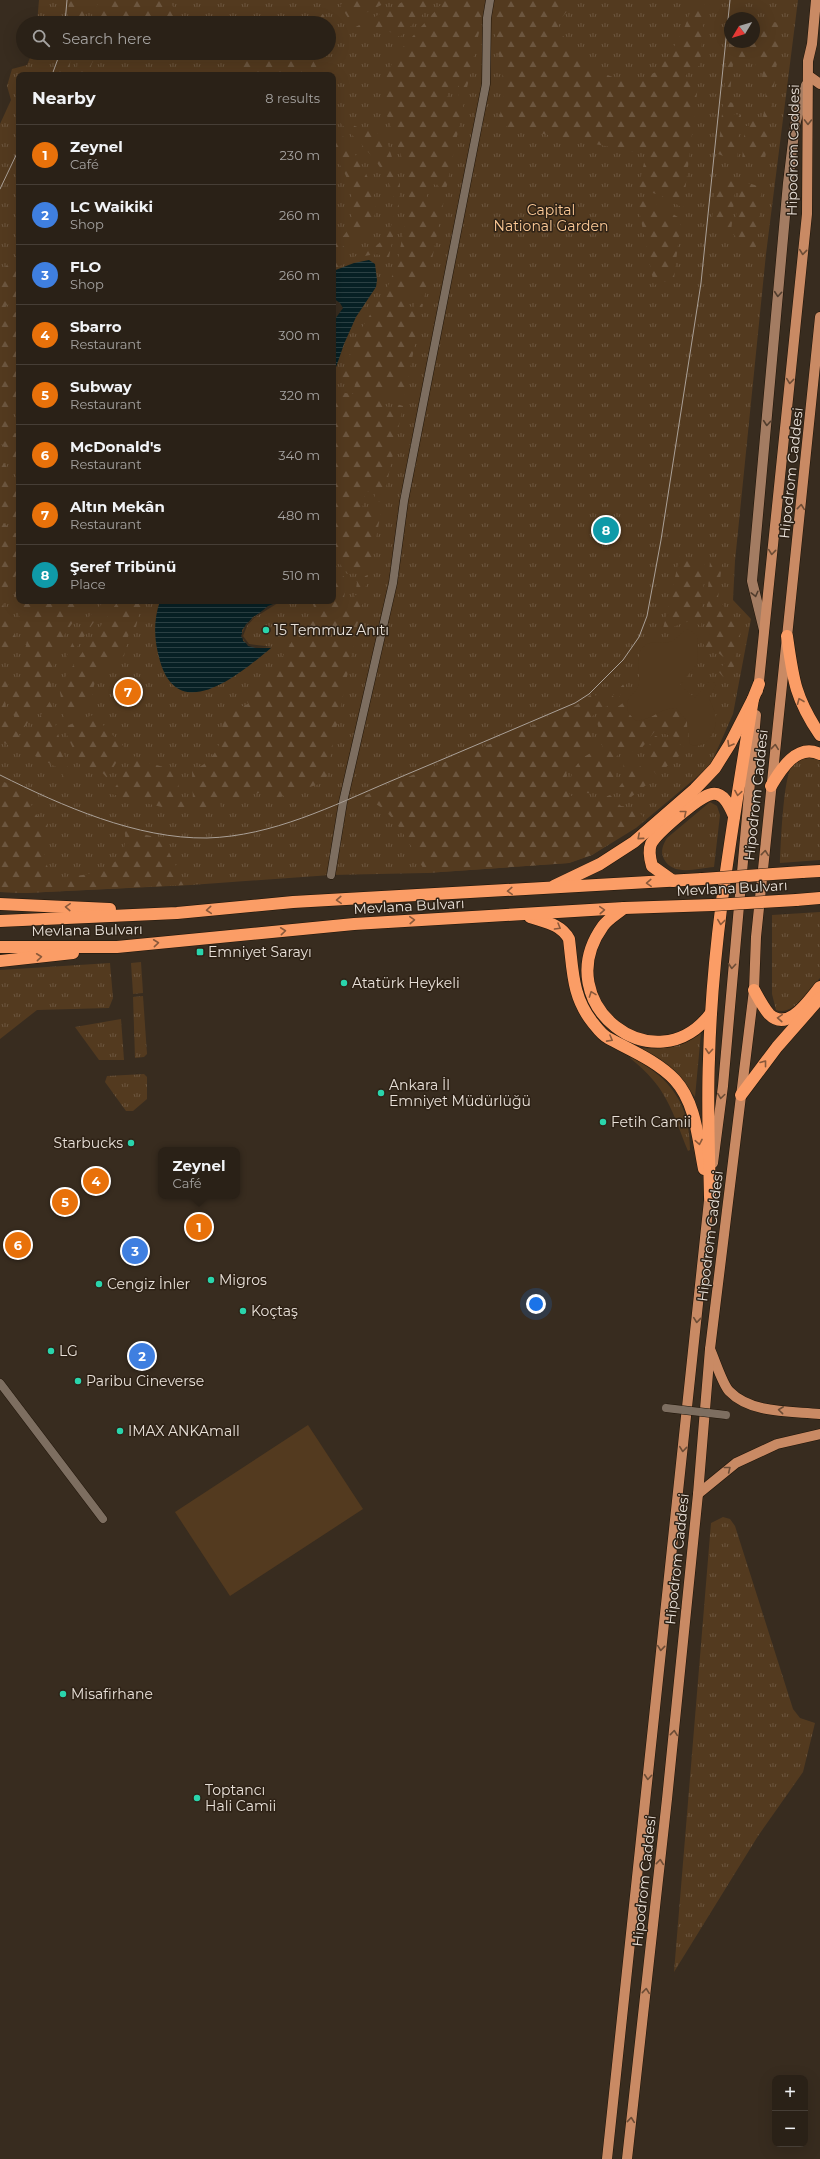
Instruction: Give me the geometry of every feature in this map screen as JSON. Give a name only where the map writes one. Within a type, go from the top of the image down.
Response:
[{"type":"highway","points":[[786,636],[794,686],[805,713],[820,735]]},
{"type":"highway","points":[[549,889],[600,864],[634,842],[696,789],[719,762],[753,699],[759,684]]},
{"type":"highway","points":[[710,1198],[708,1059],[731,834],[753,699]]},
{"type":"highway","points":[[771,786],[781,770],[796,755],[813,751],[820,754]]},
{"type":"highway","points":[[673,881],[652,866],[650,847],[655,837],[699,801],[712,794],[720,796],[726,800],[734,816]]},
{"type":"highway","name":"Mevlana Bulvarı","points":[[0,922],[177,913],[293,902],[549,889],[820,871]]},
{"type":"highway","name":"Mevlana Bulvarı","points":[[0,947],[117,947],[354,924],[820,898]]},
{"type":"highway","points":[[0,904],[177,913]]},
{"type":"highway","points":[[624,908],[604,925],[594,943],[588,961],[588,983],[598,1009],[610,1022],[628,1036],[648,1041],[672,1041],[690,1034],[703,1024],[712,1013]]},
{"type":"highway","points":[[521,915],[553,924],[566,932],[569,939],[576,994],[586,1013],[598,1030],[606,1037],[654,1064],[675,1080],[688,1101],[710,1198]]},
{"type":"highway","points":[[0,961],[117,947]]},
{"type":"highway","points":[[754,990],[767,1012],[773,1017],[779,1019],[789,1018],[797,1014],[820,988]]},
{"type":"highway","points":[[742,1095],[776,1046],[820,998]]},
{"type":"main road","name":"Hipodrom Caddesi","points":[[607,2159],[723,1086],[738,899],[807,214],[808,61],[816,41],[816,0]]},
{"type":"main road","points":[[809,76],[820,84]]},
{"type":"main road","name":"Hipodrom Caddesi","points":[[627,2159],[667,1799],[698,1494],[710,1348],[754,990],[756,937],[820,317]]},
{"type":"main road","points":[[710,1348],[729,1390],[744,1402],[758,1408],[820,1414]]},
{"type":"main road","points":[[698,1494],[736,1463],[777,1444],[820,1434]]},
{"type":"street","points":[[331,875],[347,783],[393,583],[404,500],[486,84],[487,18],[490,0]]},
{"type":"street","name":"Hipodrom Caddesi","points":[[764,632],[752,581],[788,183],[795,125],[809,76]]},
{"type":"street","points":[[0,1383],[102,1519]]},
{"type":"street","points":[[666,1408],[726,1414]]},
{"type":"green space","name":"Capital National Garden","points":[[39,0],[798,0],[766,254],[735,561],[733,600],[751,619],[733,714],[710,766],[636,828],[592,855],[569,863],[426,873],[331,875],[191,885],[25,893],[0,892],[0,124],[11,100],[7,86],[12,69],[27,65],[29,60],[336,60],[336,16],[38,16]]},
{"type":"green space","points":[[69,0],[92,0],[84,16],[68,16]]},
{"type":"green space","points":[[100,0],[172,0],[172,5],[178,16],[92,16]]},
{"type":"green space","points":[[349,0],[391,0],[350,21],[340,5]]},
{"type":"green space","points":[[406,0],[437,0],[400,37],[388,31],[376,28],[350,30]]},
{"type":"green space","points":[[445,0],[467,0],[476,2],[477,0],[486,0],[465,97],[458,95],[459,86],[449,84],[446,102],[456,104],[457,100],[464,102],[445,195],[438,194],[439,185],[429,184],[426,202],[436,203],[437,198],[444,200],[424,299],[416,297],[417,289],[407,288],[404,306],[414,307],[415,303],[423,304],[404,399],[395,398],[396,389],[387,388],[384,406],[393,408],[394,403],[403,406],[383,502],[374,501],[375,493],[366,491],[362,509],[372,511],[373,507],[382,508],[370,568],[362,573],[347,574],[338,561],[336,546],[336,399],[338,392],[353,394],[355,384],[339,382],[360,331],[389,284],[397,264],[406,219],[409,193],[408,175],[385,110],[382,91],[387,74],[396,55]]},
{"type":"green space","points":[[494,0],[576,0],[559,21],[559,30],[566,40],[600,72],[620,80],[637,80],[656,72],[670,54],[685,26],[691,10],[691,0],[705,2],[700,66],[690,67],[685,78],[698,85],[683,208],[660,195],[638,189],[646,154],[498,125],[505,90],[491,13]]},
{"type":"green space","points":[[760,21],[782,23],[760,44]]},
{"type":"green space","points":[[781,29],[765,160],[742,161],[745,126],[749,126],[750,119],[763,120],[767,80],[762,79],[763,66],[755,65],[756,55]]},
{"type":"green space","points":[[729,48],[755,48],[749,54],[746,54],[745,65],[733,64],[729,102],[734,103],[733,114],[741,115],[737,161],[718,154]]},
{"type":"green space","points":[[59,60],[70,60],[69,72],[55,72]]},
{"type":"green space","points":[[78,60],[94,60],[89,72],[76,72]]},
{"type":"green space","points":[[228,60],[304,60],[302,72],[248,72]]},
{"type":"green space","points":[[314,60],[323,60],[320,72],[310,72],[311,66]]},
{"type":"green space","points":[[336,115],[351,124],[385,135],[400,183],[399,205],[388,263],[386,257],[374,255],[360,258],[336,268],[336,263],[352,258],[375,247],[383,240],[393,221],[394,201],[391,186],[384,173],[365,148],[336,118]]},
{"type":"green space","points":[[342,135],[362,166],[373,191],[375,215],[371,225],[364,234],[354,241],[336,250],[336,242],[344,235],[349,228],[352,205],[346,176],[336,157],[336,140]]},
{"type":"green space","points":[[736,179],[731,234],[712,222],[715,180]]},
{"type":"green space","points":[[740,181],[762,187],[755,256],[734,235]]},
{"type":"green space","points":[[643,199],[650,200],[681,219],[674,279],[654,285],[639,210],[639,201]]},
{"type":"green space","points":[[16,256],[16,302],[7,305],[0,313],[0,272]]},
{"type":"green space","points":[[16,312],[16,406],[12,415],[12,426],[14,433],[16,433],[16,469],[0,440],[0,326],[3,321]]},
{"type":"green space","points":[[0,455],[9,472],[16,480],[16,527],[7,521],[0,512]]},
{"type":"green space","points":[[0,520],[16,533],[16,575],[7,588],[3,599],[4,612],[8,623],[15,634],[17,645],[12,654],[0,663]]},
{"type":"green space","points":[[680,556],[705,560],[701,627],[692,622],[688,622],[662,633]]},
{"type":"green space","points":[[710,561],[722,563],[718,598],[741,630],[732,676],[725,679],[718,671],[727,660],[711,647],[703,657]]},
{"type":"green space","points":[[336,565],[337,569],[345,578],[359,578],[368,575],[365,590],[356,589],[357,582],[347,580],[344,598],[354,600],[355,595],[364,597],[355,635],[309,627],[316,613],[313,604],[336,604]]},
{"type":"green space","points":[[16,592],[16,604],[89,604],[80,612],[60,641],[54,662],[51,687],[23,730],[10,705],[13,688],[21,674],[17,662],[25,650],[27,640],[25,630],[15,604]]},
{"type":"green space","points":[[102,604],[106,604],[63,668],[70,648],[79,631]]},
{"type":"green space","points":[[116,604],[141,604],[136,627],[130,628],[124,656],[109,663],[99,673],[94,686],[92,702],[68,716],[69,725],[95,714],[125,748],[107,778],[96,768],[90,768],[83,771],[67,735],[59,686]]},
{"type":"green space","points":[[689,629],[698,637],[697,664],[680,685],[695,698],[711,679],[716,685],[709,698],[716,716],[714,730],[712,735],[705,743],[695,746],[690,744],[687,721],[676,708],[670,708],[646,719],[635,720],[629,713],[627,705],[628,699],[638,687],[639,656],[643,647],[649,643],[666,643],[672,641]]},
{"type":"green space","points":[[301,633],[354,643],[325,782],[274,799],[273,790],[220,801],[221,810],[177,811],[111,794],[135,756],[149,763],[178,771],[179,801],[193,803],[192,770],[200,767],[212,757],[220,743],[222,735],[222,718],[235,709],[248,704],[245,695],[283,656],[294,638]]},
{"type":"green space","points":[[9,667],[12,669],[12,675],[7,688],[5,701],[6,708],[12,725],[20,736],[11,747],[0,740],[0,670]]},
{"type":"green space","points":[[629,678],[617,702],[598,710],[589,720],[589,728],[593,740],[571,760],[568,765],[566,776],[570,795],[575,798],[590,800],[599,799],[610,795],[621,806],[632,808],[634,806],[646,820],[592,855],[569,863],[426,873],[405,836],[392,818],[374,803],[361,802],[362,797],[380,788],[510,736],[575,706],[593,693],[599,699],[608,701]]},
{"type":"green space","points":[[52,698],[56,727],[72,780],[62,776],[64,771],[27,752],[24,756],[17,752]]},
{"type":"green space","points":[[627,700],[627,704],[648,719],[665,709],[676,708],[687,721],[688,741],[655,731],[637,754],[628,748],[623,749],[616,757],[617,770],[615,784],[605,790],[594,793],[585,793],[577,790],[572,785],[571,778],[574,769],[583,758],[602,748],[602,740],[597,718],[612,711]]},
{"type":"green space","points":[[655,736],[676,742],[686,750],[657,775],[643,759]]},
{"type":"green space","points":[[810,755],[820,760],[820,860],[780,863],[783,810],[787,781],[793,764],[801,758]]},
{"type":"green space","points":[[626,757],[638,764],[645,771],[650,782],[631,797],[621,795],[617,790],[625,779],[623,761]]},
{"type":"green space","points":[[0,780],[34,796],[31,804],[33,808],[40,818],[48,824],[44,852],[47,865],[55,877],[86,874],[107,867],[122,853],[125,844],[124,829],[162,839],[186,885],[25,893],[0,892]]},
{"type":"green space","points":[[710,802],[717,806],[720,815],[714,867],[694,870],[680,870],[668,865],[662,853],[662,848],[667,838]]},
{"type":"green space","points":[[820,912],[820,978],[795,1006],[782,1011],[776,1010],[772,994],[772,915]]},
{"type":"green space","points":[[141,962],[143,993],[133,994],[131,963]]},
{"type":"green space","points":[[110,963],[113,998],[109,1008],[37,1010],[0,1039],[0,970]]},
{"type":"green space","points":[[143,996],[147,1054],[144,1057],[135,1058],[133,997]]},
{"type":"green space","points":[[121,1019],[124,1060],[99,1060],[75,1027]]},
{"type":"green space","points":[[701,1033],[695,1097],[683,1082],[670,1070],[656,1058],[640,1048],[665,1048],[685,1042]]},
{"type":"green space","points":[[631,1057],[657,1074],[676,1094],[686,1119],[690,1150],[688,1151],[667,1100],[652,1079],[630,1058]]},
{"type":"green space","points":[[144,1074],[147,1077],[147,1099],[133,1111],[126,1111],[105,1082],[107,1076]]},
{"type":"green space","points":[[308,1425],[363,1509],[230,1596],[175,1512]]},
{"type":"green space","points":[[723,1517],[730,1519],[735,1526],[793,1709],[800,1718],[815,1723],[803,1772],[758,1836],[674,1972],[711,1523]]},
{"type":"water","points":[[369,260],[375,264],[377,280],[376,287],[356,317],[336,367],[336,270],[354,263]]},
{"type":"water","points":[[159,604],[274,604],[253,617],[242,630],[243,641],[256,648],[271,648],[228,680],[212,688],[196,692],[181,690],[169,680],[158,654],[155,624]]},
{"type":"pier","points":[[336,300],[343,308],[336,318]]},
{"type":"pier","points":[[276,604],[254,618],[247,626],[243,636],[249,644],[273,647],[256,648],[248,646],[241,636],[246,624],[268,606]]},
{"type":"tram line","points":[[66,16],[67,0]]},
{"type":"tram line","points":[[0,775],[74,809],[127,827],[181,837],[207,838],[255,832],[302,818],[575,703],[589,694],[623,660],[639,637],[647,616],[661,540],[701,283],[730,0]]},
{"type":"tram line","points":[[53,72],[57,60]]},
{"type":"tram line","points":[[0,189],[16,155]]},
{"type":"place","name":"Şeref Tribünü","points":[[606,530]]},
{"type":"place","name":"15 Temmuz Anıtı","points":[[266,630]]},
{"type":"place","name":"Altın Mekân","points":[[128,692]]},
{"type":"place","name":"Emniyet Sarayı","points":[[200,952]]},
{"type":"place","name":"Atatürk Heykeli","points":[[344,983]]},
{"type":"place","name":"Ankara İl Emniyet Müdürlüğü","points":[[381,1093]]},
{"type":"place","name":"Fetih Camii","points":[[603,1122]]},
{"type":"place","name":"Starbucks","points":[[131,1143]]},
{"type":"place","name":"Sbarro","points":[[96,1181]]},
{"type":"place","name":"Subway","points":[[65,1202]]},
{"type":"place","name":"Zeynel","points":[[199,1227]]},
{"type":"place","name":"McDonald's","points":[[18,1245]]},
{"type":"place","name":"FLO","points":[[135,1251]]},
{"type":"place","name":"Migros","points":[[211,1280]]},
{"type":"place","name":"Cengiz İnler","points":[[99,1284]]},
{"type":"place","name":"Koçtaş","points":[[243,1311]]},
{"type":"place","name":"LG","points":[[51,1351]]},
{"type":"place","name":"LC Waikiki","points":[[142,1356]]},
{"type":"place","name":"Paribu Cineverse","points":[[78,1381]]},
{"type":"place","name":"IMAX ANKAmall","points":[[120,1431]]},
{"type":"place","name":"Misafirhane","points":[[63,1694]]},
{"type":"place","name":"Toptancı Hali Camii","points":[[197,1798]]}]
